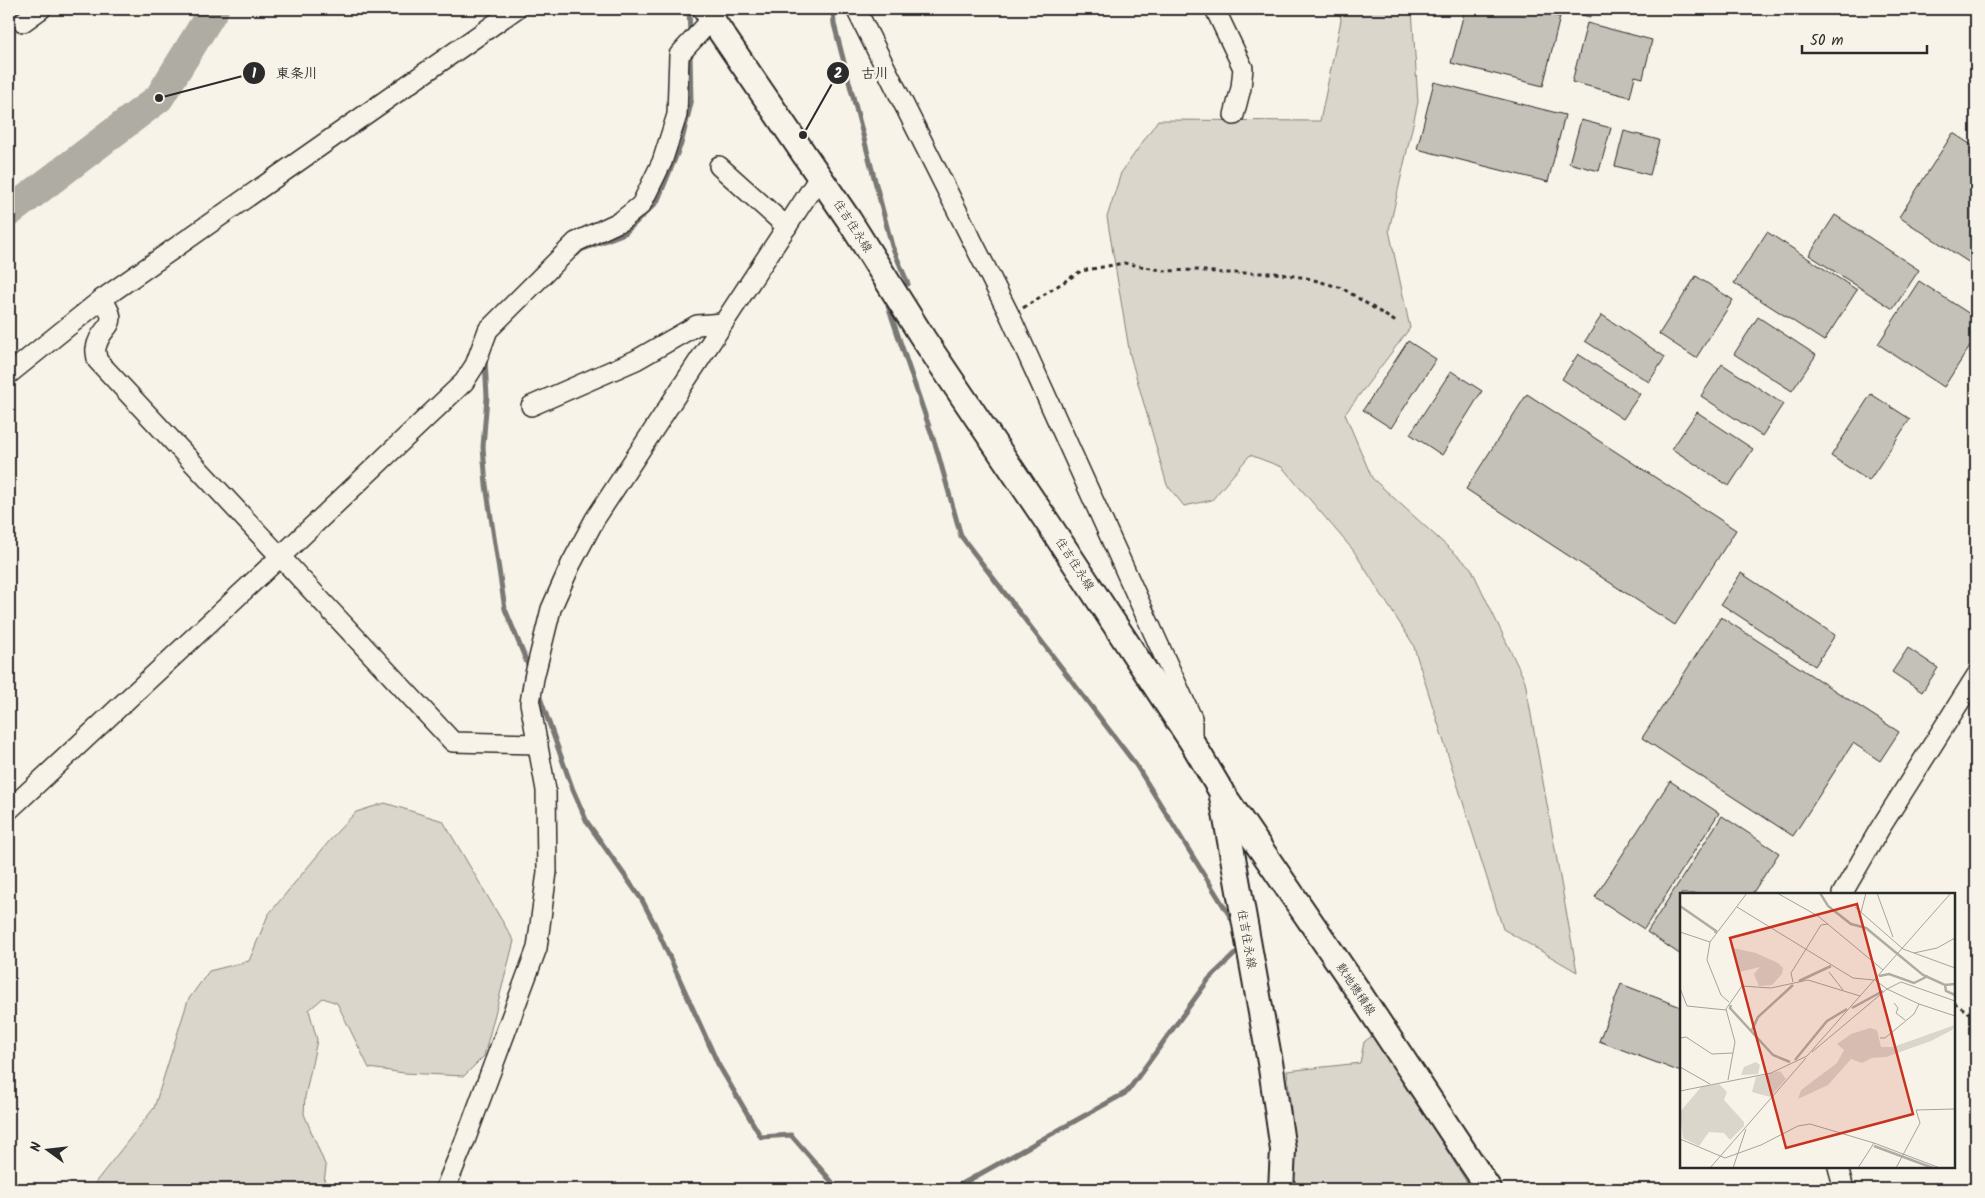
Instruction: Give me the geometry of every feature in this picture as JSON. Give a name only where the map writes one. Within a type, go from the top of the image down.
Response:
[{"type":"main road","name":"住吉住永線","points":[[715,12],[923,338],[1050,526],[1192,742],[1221,791],[1274,1086],[1283,1150],[1281,1189]]},
{"type":"main road","name":"敷地穂積線","points":[[1221,791],[1489,1189]]},
{"type":"street","points":[[23,22],[41,9]]},
{"type":"street","points":[[9,374],[102,299],[516,9]]},
{"type":"street","points":[[856,9],[1010,316],[1192,718],[1192,742]]},
{"type":"street","points":[[1215,9],[1243,68],[1241,88],[1234,115]]},
{"type":"street","points":[[9,810],[464,382],[475,365],[488,330],[576,242],[621,221],[641,205],[662,162],[677,115],[679,55],[715,12]]},
{"type":"street","points":[[720,166],[787,227]]},
{"type":"street","points":[[445,1189],[537,948],[547,872],[546,790],[530,703],[534,678],[551,609],[571,564],[595,519],[820,176]]},
{"type":"street","points":[[102,299],[110,310],[112,322],[96,348],[97,360],[453,742],[538,744]]},
{"type":"street","points":[[531,406],[636,360],[697,325],[723,323]]},
{"type":"street","points":[[1843,893],[1879,830],[1976,676]]},
{"type":"street","points":[[1838,1168],[1844,1189]]},
{"type":"path","points":[[1010,316],[1081,271],[1124,263],[1166,271],[1197,270],[1222,273],[1274,273],[1307,278],[1342,288],[1396,322]]},
{"type":"path","points":[[1955,1004],[1976,1017]]},
{"type":"shaded area","points":[[1339,9],[1412,9],[1418,102],[1389,230],[1410,328],[1345,414],[1372,478],[1471,568],[1525,681],[1577,972],[1503,929],[1413,644],[1353,550],[1282,467],[1250,455],[1212,500],[1184,506],[1167,485],[1130,355],[1107,217],[1121,173],[1158,120],[1320,121],[1341,20]]},
{"type":"shaded area","points":[[385,803],[443,821],[514,941],[484,1056],[464,1076],[404,1073],[369,1068],[337,1003],[323,998],[309,1010],[317,1040],[305,1097],[304,1114],[326,1167],[323,1189],[90,1189],[154,1108],[188,1000],[209,971],[249,961],[268,915],[336,833],[356,812]]},
{"type":"shaded area","points":[[1372,1036],[1386,1053],[1471,1189],[1291,1189],[1295,1149],[1287,1071],[1360,1063],[1364,1042]]},
{"type":"building","points":[[1465,9],[1528,9],[1560,17],[1543,86],[1451,63]]},
{"type":"building","points":[[1559,9],[1592,9],[1590,17]]},
{"type":"building","points":[[1613,9],[1630,9],[1629,13]]},
{"type":"building","points":[[1587,23],[1652,40],[1643,78],[1635,76],[1630,97],[1572,82]]},
{"type":"building","points":[[1434,82],[1565,115],[1548,182],[1417,149]]},
{"type":"building","points":[[1581,120],[1611,128],[1599,171],[1569,163]]},
{"type":"building","points":[[1624,131],[1659,140],[1650,175],[1615,166]]},
{"type":"building","points":[[1953,133],[1976,148],[1976,267],[1899,217]]},
{"type":"building","points":[[1835,215],[1919,270],[1893,309],[1809,255]]},
{"type":"building","points":[[1767,232],[1857,290],[1824,341],[1734,283]]},
{"type":"building","points":[[1696,276],[1733,300],[1696,358],[1659,334]]},
{"type":"building","points":[[1919,281],[1976,318],[1976,337],[1944,387],[1878,344]]},
{"type":"building","points":[[1602,315],[1665,357],[1649,382],[1585,341]]},
{"type":"building","points":[[1758,317],[1816,355],[1792,391],[1734,354]]},
{"type":"building","points":[[1408,341],[1436,359],[1391,428],[1363,410]]},
{"type":"building","points":[[1578,354],[1640,394],[1623,419],[1562,379]]},
{"type":"building","points":[[1722,364],[1783,404],[1762,436],[1701,396]]},
{"type":"building","points":[[1451,371],[1482,391],[1442,455],[1410,434]]},
{"type":"building","points":[[1527,394],[1736,530],[1675,625],[1466,489]]},
{"type":"building","points":[[1871,394],[1910,419],[1869,481],[1831,456]]},
{"type":"building","points":[[1697,412],[1753,449],[1729,486],[1672,449]]},
{"type":"building","points":[[1741,573],[1835,635],[1815,666],[1721,604]]},
{"type":"building","points":[[1721,617],[1899,732],[1880,761],[1853,743],[1793,836],[1642,738]]},
{"type":"building","points":[[1908,648],[1938,668],[1922,692],[1892,672]]},
{"type":"building","points":[[1670,781],[1719,813],[1644,929],[1595,897]]},
{"type":"building","points":[[1722,816],[1779,853],[1753,893],[1680,893],[1680,954],[1647,932]]},
{"type":"building","points":[[1621,984],[1680,1007],[1680,1072],[1599,1041]]},
{"type":"waterway","points":[[9,212],[159,98],[214,9]]},
{"type":"waterway","points":[[689,9],[690,36]]},
{"type":"waterway","points":[[833,9],[834,24],[892,246],[908,284]]},
{"type":"waterway","points":[[577,254],[581,250],[625,233],[657,202],[681,144],[691,103],[690,52]]},
{"type":"waterway","points":[[888,306],[937,450],[961,536],[1136,765],[1236,926]]},
{"type":"waterway","points":[[485,360],[487,397],[483,447],[486,485],[505,609],[530,670]]},
{"type":"waterway","points":[[538,692],[573,790],[587,822],[642,900],[718,1064],[761,1137],[791,1135],[838,1189]]},
{"type":"waterway","points":[[953,1189],[1127,1092],[1209,979],[1242,947]]},
{"type":"place","name":"東条川","points":[[159,98]]},
{"type":"place","name":"古川","points":[[803,135]]}]
